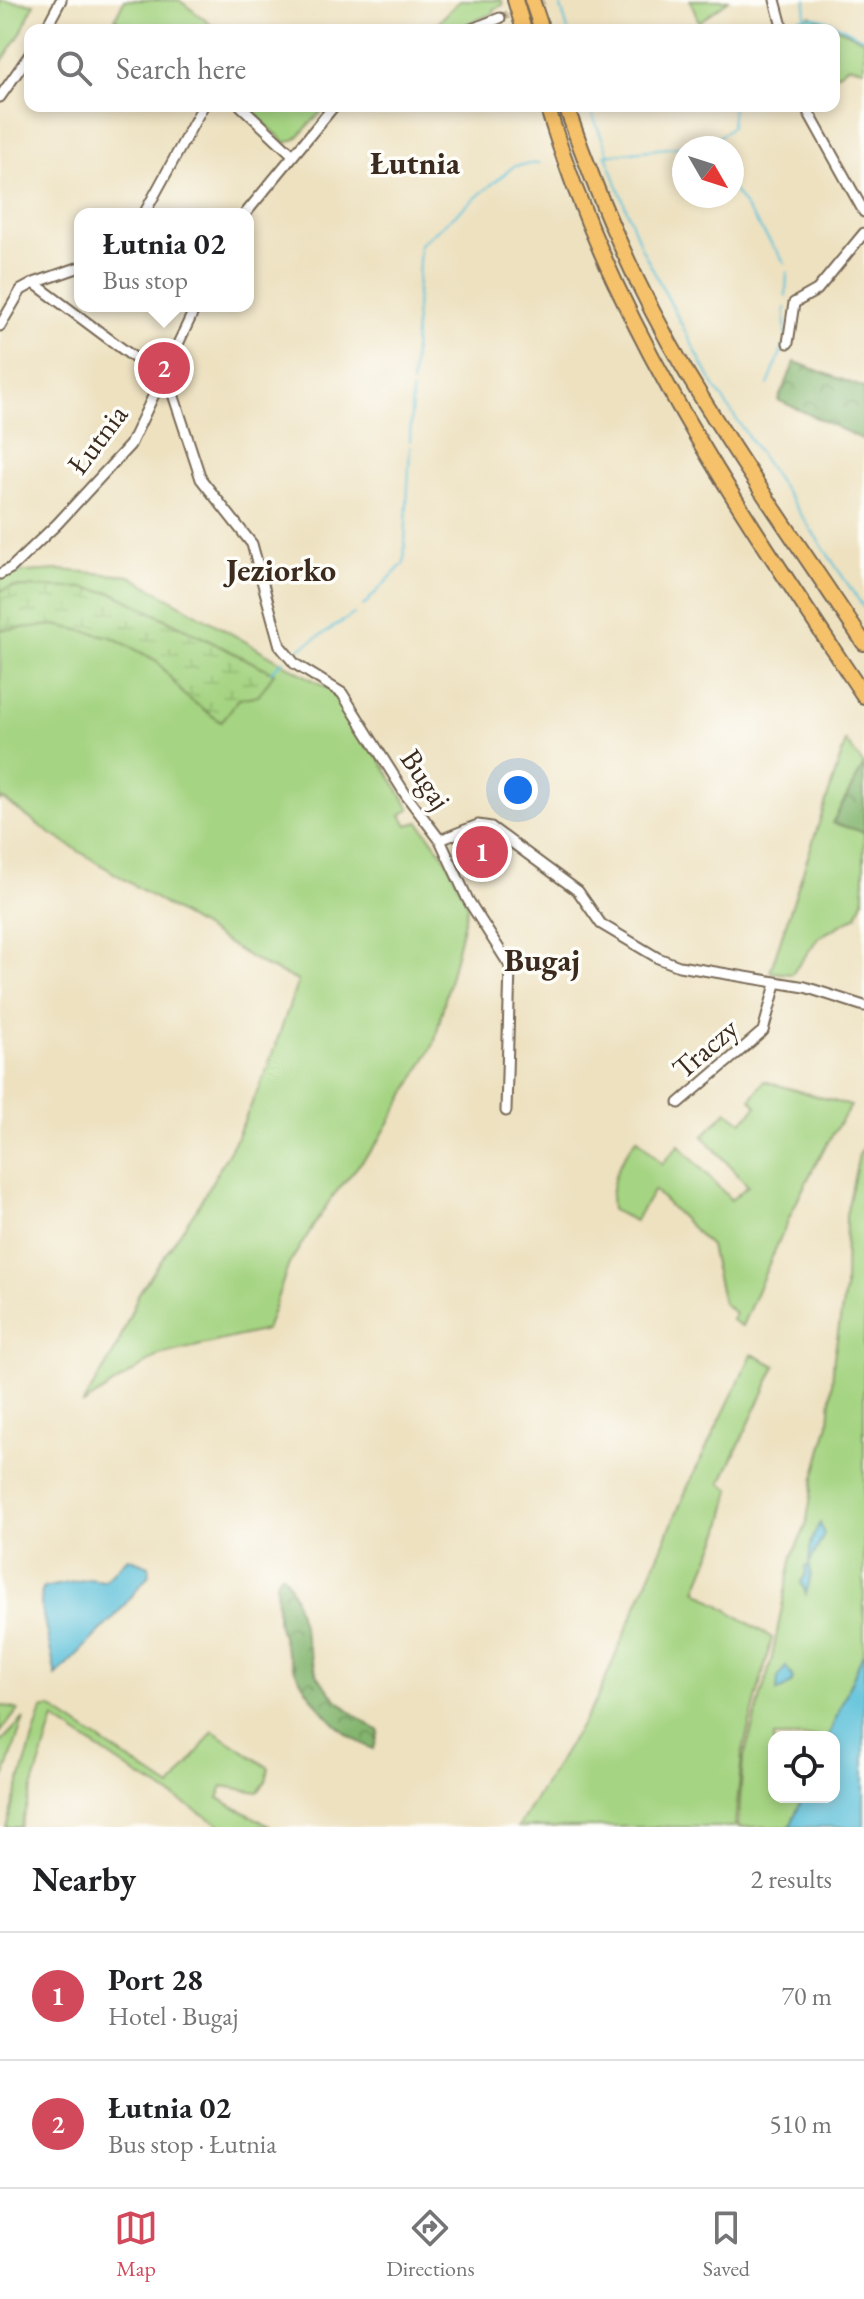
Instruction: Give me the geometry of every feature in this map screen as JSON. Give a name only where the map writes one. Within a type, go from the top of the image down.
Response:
[{"type":"highway","points":[[515,0],[522,24]]},
{"type":"highway","points":[[532,0],[540,24]]},
{"type":"highway","points":[[549,112],[577,196],[618,295],[663,383],[729,491],[864,696]]},
{"type":"highway","points":[[568,112],[619,243],[667,339],[735,449],[864,643]]},
{"type":"street","points":[[48,24],[61,0]]},
{"type":"street","points":[[775,0],[781,24]]},
{"type":"street","points":[[484,24],[500,18]]},
{"type":"street","points":[[0,97],[24,63]]},
{"type":"street","points":[[147,208],[200,112]]},
{"type":"street","points":[[247,112],[293,155]]},
{"type":"street","points":[[250,208],[329,112]]},
{"type":"street","points":[[808,112],[864,212]]},
{"type":"street","points":[[788,343],[794,303],[817,290],[864,233]]},
{"type":"street","points":[[0,326],[21,290],[74,269]]},
{"type":"street","points":[[34,283],[164,380]]},
{"type":"street","name":"Łutnia","points":[[0,574],[11,568],[113,467],[130,445],[164,380],[193,312]]},
{"type":"street","name":"Bugaj","points":[[164,380],[173,394],[203,483],[252,544],[280,646],[295,664],[342,693],[406,795],[440,840],[478,825],[491,827],[578,891],[601,924],[658,958],[679,966],[805,987],[864,1006]]},
{"type":"street","points":[[440,840],[468,900],[510,966],[506,1111]]},
{"type":"street","name":"Traczy","points":[[679,1103],[763,1031],[776,984]]},
{"type":"green space","points":[[0,0],[34,4],[21,33],[0,64]]},
{"type":"green space","points":[[124,0],[179,0],[210,24],[124,24],[115,19]]},
{"type":"green space","points":[[460,0],[501,0],[503,5],[493,9],[494,13],[467,24],[437,24]]},
{"type":"green space","points":[[690,0],[729,0],[699,22]]},
{"type":"green space","points":[[810,15],[829,24],[793,24]]},
{"type":"green space","points":[[840,29],[864,40],[864,69],[848,66],[840,72]]},
{"type":"green space","points":[[252,112],[321,112],[296,139],[286,143]]},
{"type":"green space","points":[[795,362],[864,388],[864,440],[778,400]]},
{"type":"green space","points":[[59,570],[130,576],[341,696],[410,809],[401,815],[407,825],[419,822],[446,859],[468,905],[434,1044],[378,1142],[332,1197],[289,1264],[266,1330],[159,1355],[82,1405],[116,1349],[139,1293],[197,1208],[234,1143],[266,1072],[298,981],[263,965],[51,834],[3,799],[0,801],[0,579],[10,573]]},
{"type":"green space","points":[[12,587],[84,588],[113,593],[274,673],[259,695],[239,699],[221,722],[184,695],[157,661],[112,637],[55,625],[0,630],[0,591]]},
{"type":"green space","points":[[846,741],[864,765],[833,823],[864,832],[864,898],[857,916],[819,937],[792,974],[770,972]]},
{"type":"green space","points":[[864,765],[864,832],[832,823]]},
{"type":"green space","points":[[764,1081],[851,1106],[805,1186],[742,1326],[732,1320],[735,1313],[723,1303],[710,1246],[654,1190],[635,1221],[612,1210],[611,1200],[621,1163],[637,1138],[662,1164],[679,1145],[731,1200],[748,1186],[703,1136],[727,1111],[742,1122],[757,1106],[751,1099]]},
{"type":"green space","points":[[864,1147],[864,1651],[831,1731],[768,1731],[768,1803],[800,1803],[790,1827],[738,1827],[743,1760],[772,1658],[792,1556],[806,1526],[814,1478],[829,1423],[834,1357],[845,1290],[846,1215],[859,1155]]},
{"type":"green space","points":[[752,1354],[776,1366],[721,1483],[731,1490],[721,1530],[696,1590],[772,1638],[742,1754],[735,1827],[518,1827],[596,1701],[689,1484]]},
{"type":"green space","points":[[281,1574],[292,1590],[309,1653],[319,1677],[346,1708],[379,1731],[374,1749],[357,1741],[327,1716],[293,1666],[278,1618],[276,1581]]},
{"type":"green space","points":[[0,1705],[18,1710],[0,1733]]},
{"type":"green space","points":[[50,1707],[171,1788],[213,1731],[269,1768],[266,1781],[258,1792],[223,1786],[218,1798],[271,1827],[224,1827],[137,1775],[54,1719],[20,1827],[6,1827],[42,1709]]},
{"type":"green space","points":[[24,1718],[0,1790],[0,1743]]},
{"type":"water","points":[[820,1523],[824,1535],[809,1564],[813,1538]]},
{"type":"water","points":[[128,1558],[149,1566],[149,1575],[117,1614],[56,1676],[41,1606],[42,1588],[89,1579],[104,1581]]},
{"type":"water","points":[[809,1565],[811,1575],[806,1594],[801,1582],[806,1574],[805,1567]]},
{"type":"water","points":[[864,1651],[864,1827],[790,1827],[800,1803],[840,1803],[840,1731],[831,1731]]},
{"type":"water","points":[[786,1666],[793,1678],[791,1684],[777,1692],[778,1678]]},
{"type":"waterway","points":[[805,15],[806,0]]},
{"type":"waterway","points":[[561,7],[566,24]]},
{"type":"waterway","points":[[790,22],[809,17],[836,24]]},
{"type":"waterway","points":[[840,26],[864,39]]},
{"type":"waterway","points":[[591,112],[608,153]]},
{"type":"waterway","points":[[720,136],[731,127],[732,112]]},
{"type":"waterway","points":[[605,155],[672,147]]},
{"type":"waterway","points":[[606,155],[641,247],[714,386],[864,608]]},
{"type":"waterway","points":[[412,384],[420,244],[514,166],[539,163]]},
{"type":"waterway","points":[[744,205],[785,263]]},
{"type":"waterway","points":[[786,296],[787,272]]},
{"type":"waterway","points":[[785,308],[785,335]]},
{"type":"waterway","points":[[768,385],[784,345]]},
{"type":"waterway","points":[[410,441],[412,391]]},
{"type":"waterway","points":[[363,606],[404,563],[410,447]]},
{"type":"waterway","points":[[293,653],[354,614]]},
{"type":"waterway","points":[[271,672],[284,660]]},
{"type":"tunnel","points":[[500,18],[544,0]]},
{"type":"place","name":"Łutnia 02","points":[[164,368]]},
{"type":"place","name":"Port 28","points":[[482,852]]},
{"type":"district","name":"Łutnia","points":[[415,163]]},
{"type":"district","name":"Jeziorko","points":[[281,570]]},
{"type":"district","name":"Bugaj","points":[[542,960]]}]
